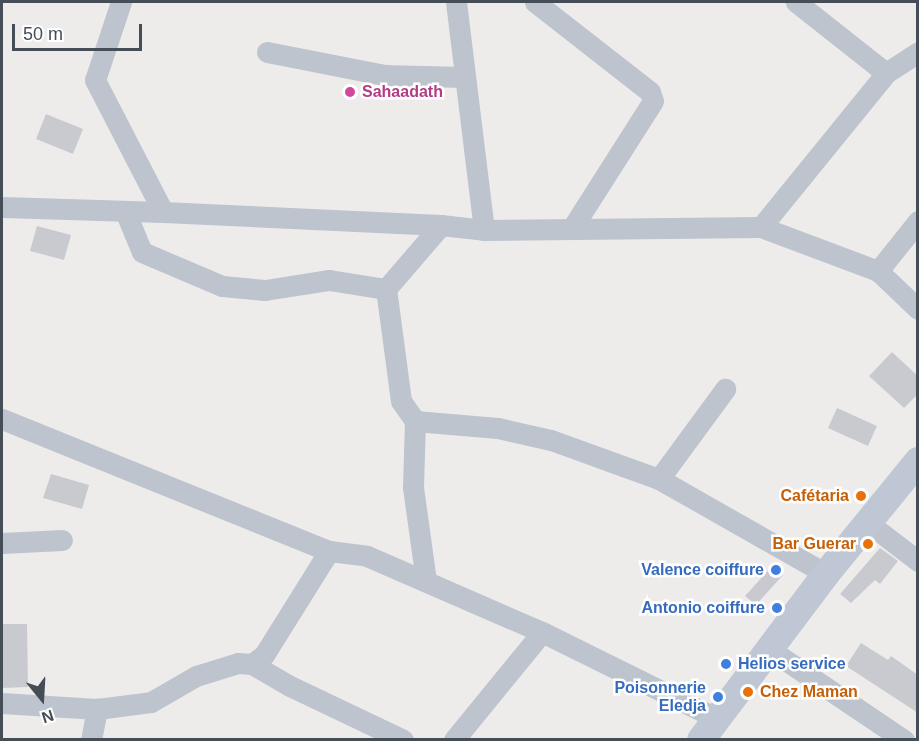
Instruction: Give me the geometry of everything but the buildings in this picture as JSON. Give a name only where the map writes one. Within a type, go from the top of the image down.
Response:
[{"type":"main road","points":[[710,729],[826,574],[918,461]]},
{"type":"street","points":[[121,2],[95,80],[163,212]]},
{"type":"street","points":[[456,2],[484,230]]},
{"type":"street","points":[[535,2],[650,92],[653,101],[572,228]]},
{"type":"street","points":[[796,2],[886,73]]},
{"type":"street","points":[[267,52],[384,75],[464,76]]},
{"type":"street","points":[[761,227],[886,73],[918,52]]},
{"type":"street","points":[[2,207],[441,225],[484,230],[761,227],[878,271],[918,309]]},
{"type":"street","points":[[125,211],[142,252],[222,286],[265,290],[329,280],[386,290]]},
{"type":"street","points":[[878,271],[918,221]]},
{"type":"street","points":[[426,581],[413,487],[415,421],[401,401],[386,290],[441,225]]},
{"type":"street","points":[[659,479],[725,389]]},
{"type":"street","points":[[2,419],[329,551],[367,556],[426,581],[542,632],[710,729]]},
{"type":"street","points":[[415,421],[498,428],[551,440],[659,479],[826,574]]},
{"type":"street","points":[[867,522],[918,561]]},
{"type":"street","points":[[2,543],[62,540]]},
{"type":"street","points":[[252,664],[264,655],[329,551]]},
{"type":"street","points":[[454,740],[542,632]]},
{"type":"street","points":[[769,649],[904,740]]},
{"type":"street","points":[[2,703],[97,709],[151,702],[196,676],[238,663],[252,664],[403,740]]},
{"type":"street","points":[[91,740],[97,709]]},
{"type":"place","name":"Sahaadath","points":[[350,92]]},
{"type":"place","name":"Cafétaria","points":[[861,496]]},
{"type":"place","name":"Bar Guerar","points":[[868,544]]},
{"type":"place","name":"Valence coiffure","points":[[776,570]]},
{"type":"place","name":"Antonio coiffure","points":[[777,608]]},
{"type":"place","name":"Helios service","points":[[726,664]]},
{"type":"place","name":"Chez Maman","points":[[748,692]]},
{"type":"place","name":"Poisonnerie Eledja","points":[[718,697]]}]
